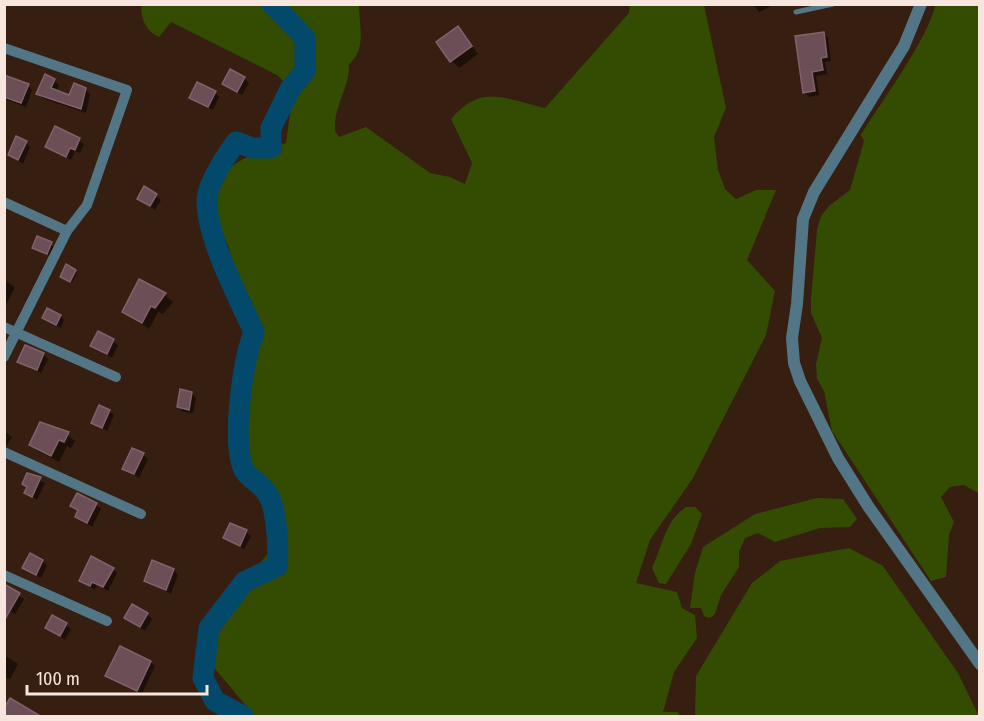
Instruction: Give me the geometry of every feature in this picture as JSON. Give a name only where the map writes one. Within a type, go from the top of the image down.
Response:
[{"type":"street","points":[[921,4],[904,46],[814,192],[803,219],[797,304],[792,338],[794,363],[800,381],[838,458],[868,506],[980,664]]},
{"type":"street","points":[[4,48],[127,90],[87,205],[67,231],[4,357]]},
{"type":"street","points":[[4,202],[67,231]]},
{"type":"street","points":[[4,327],[116,377]]},
{"type":"street","points":[[4,452],[141,514]]},
{"type":"street","points":[[4,575],[106,621]]},
{"type":"lane","points":[[796,12],[833,4]]},
{"type":"green space","points":[[142,4],[359,5],[360,44],[355,58],[349,64],[347,81],[336,114],[335,131],[339,137],[366,127],[430,173],[450,177],[465,184],[472,163],[451,119],[462,108],[484,97],[494,97],[545,108],[629,13],[630,5],[704,5],[726,108],[714,137],[718,170],[725,189],[736,199],[756,190],[776,190],[747,260],[775,291],[766,335],[693,478],[650,540],[636,583],[677,592],[682,608],[695,615],[697,638],[674,672],[663,712],[678,712],[680,716],[251,716],[253,714],[206,658],[224,615],[268,553],[267,519],[245,445],[237,368],[257,345],[229,248],[214,215],[213,195],[225,172],[235,164],[247,157],[286,143],[291,106],[297,94],[277,75],[171,22],[159,37],[155,35],[143,19]]},
{"type":"green space","points":[[935,5],[979,5],[980,494],[964,485],[950,487],[941,497],[954,522],[949,535],[946,577],[931,581],[832,431],[824,391],[817,379],[816,364],[822,338],[811,313],[811,299],[817,230],[821,216],[829,206],[850,190],[864,141],[861,135],[914,52]]},
{"type":"green space","points":[[817,498],[843,499],[857,519],[850,527],[820,528],[775,542],[758,533],[745,538],[739,552],[739,567],[721,595],[715,614],[710,618],[704,616],[701,608],[690,608],[695,573],[703,547],[755,514]]},
{"type":"green space","points":[[686,507],[695,507],[702,514],[691,544],[666,584],[659,583],[652,568],[673,519]]},
{"type":"green space","points":[[849,548],[883,566],[958,673],[979,716],[695,716],[696,676],[752,583],[780,561]]},
{"type":"building","points":[[458,26],[472,46],[450,62],[436,42]]},
{"type":"building","points":[[824,32],[827,57],[821,58],[823,70],[812,72],[815,91],[803,93],[795,36]]},
{"type":"building","points":[[230,69],[245,77],[237,92],[222,84]]},
{"type":"building","points":[[45,74],[55,79],[51,88],[69,95],[74,83],[86,88],[81,109],[36,94]]},
{"type":"building","points":[[4,75],[29,84],[21,103],[4,97]]},
{"type":"building","points":[[197,82],[216,91],[208,107],[189,98]]},
{"type":"building","points":[[55,126],[80,138],[75,150],[70,148],[66,157],[45,147]]},
{"type":"building","points":[[16,136],[27,141],[18,160],[8,155]]},
{"type":"building","points":[[144,186],[157,194],[150,206],[137,199]]},
{"type":"building","points":[[37,236],[52,242],[47,254],[32,248]]},
{"type":"building","points":[[66,264],[76,270],[70,282],[60,277]]},
{"type":"building","points":[[139,279],[166,293],[155,308],[151,306],[142,323],[122,312]]},
{"type":"building","points":[[47,308],[61,315],[56,325],[42,318]]},
{"type":"building","points":[[98,331],[114,339],[107,354],[90,346]]},
{"type":"building","points":[[25,345],[44,353],[37,370],[17,362]]},
{"type":"building","points":[[180,389],[192,392],[189,410],[177,407]]},
{"type":"building","points":[[99,405],[110,410],[102,428],[91,423]]},
{"type":"building","points":[[40,422],[69,432],[64,442],[59,440],[51,456],[29,445]]},
{"type":"building","points":[[132,448],[144,453],[134,474],[122,469]]},
{"type":"building","points":[[27,473],[41,477],[32,497],[24,493],[27,487],[22,484]]},
{"type":"building","points":[[77,493],[97,503],[87,523],[75,517],[78,510],[70,506]]},
{"type":"building","points":[[230,523],[247,530],[240,546],[223,538]]},
{"type":"building","points":[[30,553],[43,560],[36,575],[22,568]]},
{"type":"building","points":[[91,556],[114,568],[103,587],[92,582],[90,586],[79,581]]},
{"type":"building","points":[[152,560],[174,569],[166,590],[144,581]]},
{"type":"building","points":[[4,584],[20,593],[4,621]]},
{"type":"building","points":[[132,604],[148,613],[140,627],[124,618]]},
{"type":"building","points":[[52,615],[67,623],[60,636],[45,628]]},
{"type":"building","points":[[120,646],[151,661],[137,691],[105,676]]},
{"type":"building","points":[[10,698],[42,717],[4,717],[4,708]]},
{"type":"waterway","points":[[243,716],[215,701],[203,678],[209,628],[244,582],[277,566],[278,549],[275,518],[270,499],[265,490],[246,473],[240,457],[240,401],[246,362],[254,332],[217,249],[208,215],[207,200],[214,178],[236,142],[253,148],[271,148],[271,128],[290,89],[305,71],[305,38],[272,4]]}]
